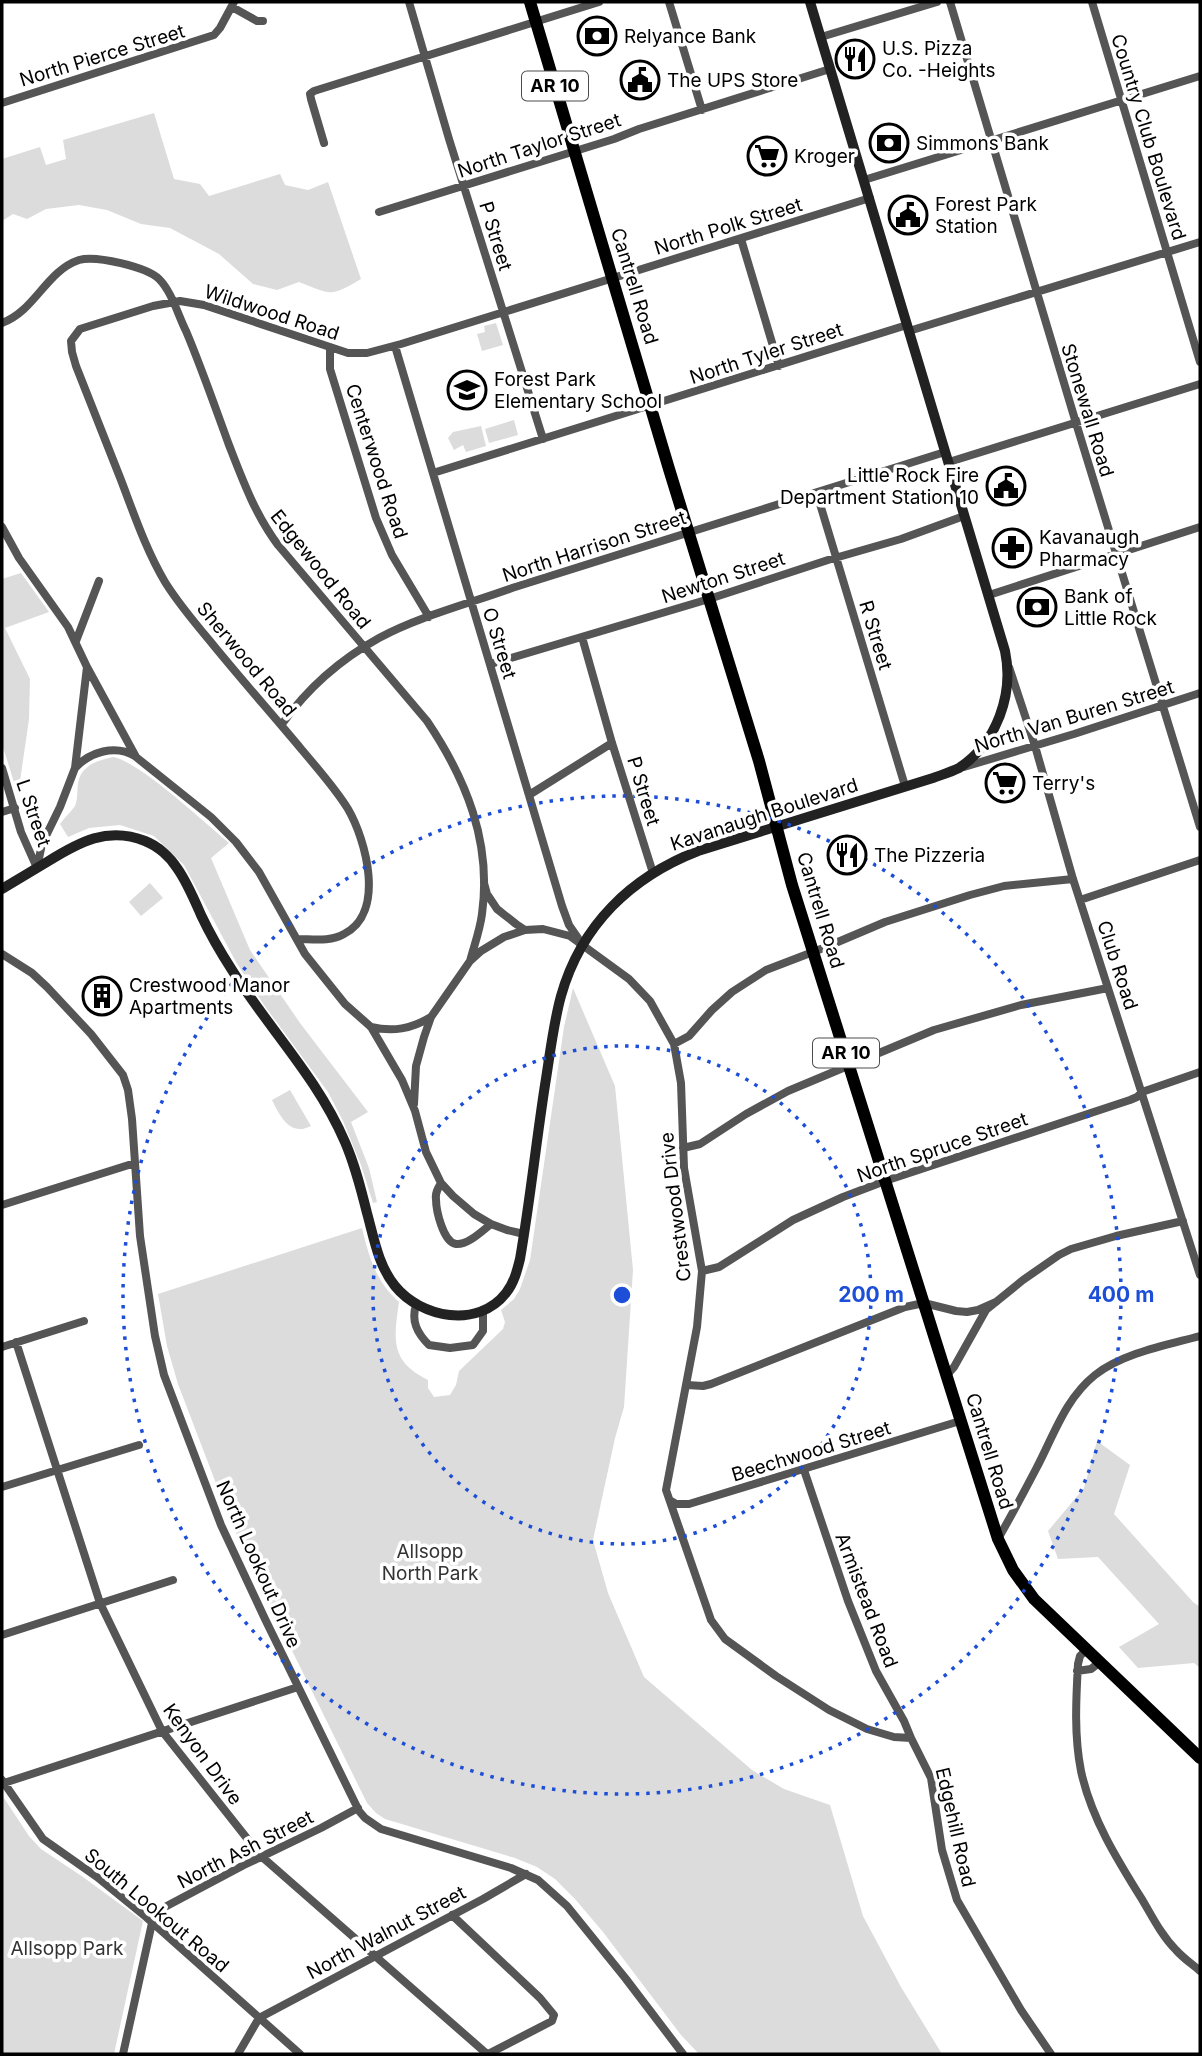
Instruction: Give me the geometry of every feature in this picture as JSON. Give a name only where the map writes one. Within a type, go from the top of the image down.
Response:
[{"type":"main road","name":"Cantrell Road","points":[[530,2],[759,761],[775,826],[813,952],[998,1539],[1013,1570],[1034,1600],[1200,1758]]},
{"type":"street","name":"P Street","points":[[410,2],[449,139],[543,439]]},
{"type":"street","points":[[324,143],[310,94],[314,91],[599,2]]},
{"type":"street","points":[[669,2],[702,110]]},
{"type":"street","name":"Kavanaugh Boulevard","points":[[483,1310],[499,1301],[511,1285],[520,1259],[556,1017],[567,977],[583,945],[612,906],[636,884],[677,859],[958,768],[980,748],[997,723],[1006,697],[1008,665],[989,595],[810,2]]},
{"type":"street","points":[[821,37],[937,2]]},
{"type":"street","name":"Stonewall Road","points":[[950,2],[1200,827]]},
{"type":"street","name":"Country Club Boulevard","points":[[1092,2],[1200,362]]},
{"type":"street","points":[[233,4],[257,21],[263,21]]},
{"type":"street","name":"North Pierce Street","points":[[2,103],[214,35],[233,4]]},
{"type":"street","name":"North Taylor Street","points":[[379,212],[830,69]]},
{"type":"street","points":[[864,180],[1200,76]]},
{"type":"street","name":"North Polk Street","points":[[395,346],[870,198]]},
{"type":"street","points":[[741,239],[779,366]]},
{"type":"street","name":"North Tyler Street","points":[[433,473],[779,366],[1200,242]]},
{"type":"street","name":"Edgewood Road","points":[[2,323],[24,311],[60,271],[84,259],[113,262],[152,274],[162,282],[173,302],[257,514],[278,545],[426,721],[457,770],[475,818],[482,853],[482,917],[470,961]]},
{"type":"street","name":"Wildwood Road","points":[[71,348],[71,341],[77,331],[88,325],[184,301],[204,305],[348,353],[360,354],[395,346]]},
{"type":"street","name":"O Street","points":[[395,346],[566,919],[583,945]]},
{"type":"street","name":"Sherwood Road","points":[[71,348],[140,531],[160,573],[196,625],[325,778],[351,815],[362,843],[369,882],[365,910],[352,929],[344,935],[331,939],[298,939]]},
{"type":"street","name":"Centerwood Road","points":[[330,348],[330,369],[376,518],[392,555],[429,617]]},
{"type":"street","name":"North Harrison Street","points":[[282,724],[312,688],[364,647],[429,617],[817,494],[1076,424],[1200,384]]},
{"type":"street","name":"R Street","points":[[817,494],[905,786]]},
{"type":"street","name":"Newton Street","points":[[491,664],[901,539],[964,516]]},
{"type":"street","points":[[2,527],[19,558],[76,641],[87,667],[136,757]]},
{"type":"street","points":[[989,595],[1200,527]]},
{"type":"street","points":[[76,641],[99,581]]},
{"type":"street","name":"P Street","points":[[583,637],[612,743],[653,873]]},
{"type":"street","name":"Club Road","points":[[1008,665],[1035,746],[1073,879],[1200,1275]]},
{"type":"street","points":[[37,868],[42,844],[75,768],[87,667]]},
{"type":"street","name":"North Van Buren Street","points":[[958,768],[1200,693]]},
{"type":"street","points":[[528,795],[612,743]]},
{"type":"street","points":[[75,768],[86,758],[104,751],[124,751],[136,757],[211,817],[236,842],[259,872],[305,954],[335,993],[370,1027],[402,1080],[415,1111],[426,1152],[441,1183],[466,1208],[491,1224],[524,1234]]},
{"type":"street","name":"L Street","points":[[2,768],[21,832],[37,868]]},
{"type":"street","points":[[2,812],[15,808]]},
{"type":"street","points":[[2,889],[80,842],[110,834],[126,835],[146,842],[173,862],[184,878],[231,970],[295,1055],[328,1107],[356,1170],[383,1269],[397,1289],[416,1305],[432,1312],[455,1315],[483,1310],[483,1331],[473,1345],[429,1345],[417,1329],[413,1315],[416,1305]]},
{"type":"street","points":[[1080,900],[1200,860]]},
{"type":"street","points":[[674,1044],[690,1036],[718,1004],[765,970],[885,922],[970,895],[1004,886],[1073,879]]},
{"type":"street","points":[[484,883],[487,894],[497,909],[525,930]]},
{"type":"street","name":"Crestwood Drive","points":[[525,930],[543,929],[566,934],[629,979],[658,1014],[674,1044],[681,1083],[684,1168],[702,1271],[697,1327],[666,1484],[671,1500]]},
{"type":"street","points":[[415,1111],[416,1066],[431,1017],[470,961],[494,942],[525,930]]},
{"type":"street","name":"North Lookout Drive","points":[[2,954],[47,987],[119,1069],[128,1090],[140,1236],[155,1336],[164,1375],[221,1525],[358,1808],[365,1818],[381,1829],[488,1860],[526,1874],[548,1888],[568,1906],[683,2054]]},
{"type":"street","points":[[683,1148],[701,1144],[776,1097],[934,1030],[1021,1005],[1108,988]]},
{"type":"street","points":[[370,1027],[402,1029],[431,1017]]},
{"type":"street","name":"North Spruce Street","points":[[702,1271],[723,1265],[807,1213],[885,1181],[1130,1100],[1200,1072]]},
{"type":"street","points":[[2,1205],[135,1163]]},
{"type":"street","points":[[441,1183],[436,1200],[448,1240],[461,1243],[491,1224]]},
{"type":"street","points":[[946,1376],[954,1367],[986,1310],[1037,1270],[1071,1249],[1183,1221]]},
{"type":"street","points":[[687,1385],[711,1384],[905,1307],[924,1303],[967,1312],[996,1302]]},
{"type":"street","points":[[2,1347],[85,1321]]},
{"type":"street","points":[[998,1539],[1076,1393],[1096,1374],[1129,1357],[1200,1336]]},
{"type":"street","name":"Kenyon Drive","points":[[16,1342],[100,1603],[162,1731],[261,1856],[487,2054]]},
{"type":"street","name":"Beechwood Street","points":[[671,1500],[683,1505],[689,1504],[960,1420]]},
{"type":"street","points":[[2,1487],[139,1445]]},
{"type":"street","name":"Armistead Road","points":[[804,1469],[848,1601],[876,1671],[911,1738]]},
{"type":"street","points":[[671,1500],[677,1525],[711,1620],[722,1636],[776,1676],[850,1722],[884,1735],[911,1738]]},
{"type":"street","points":[[2,1635],[173,1580]]},
{"type":"street","points":[[1086,1650],[1079,1660],[1077,1671],[1076,1713],[1079,1756],[1086,1788],[1115,1856],[1164,1936],[1200,1971]]},
{"type":"street","points":[[1077,1671],[1091,1669],[1100,1662]]},
{"type":"street","points":[[3,1781],[298,1687]]},
{"type":"street","name":"Edgehill Road","points":[[911,1738],[930,1778],[942,1850],[957,1899],[1021,2010],[1051,2054]]},
{"type":"street","name":"South Lookout Road","points":[[3,1781],[43,1839],[97,1877],[149,1920],[300,2054]]},
{"type":"street","name":"North Ash Street","points":[[149,1920],[261,1856],[358,1808]]},
{"type":"street","name":"North Walnut Street","points":[[259,2018],[526,1874]]},
{"type":"street","points":[[452,1915],[540,1998],[554,2015],[552,2021],[487,2054]]},
{"type":"street","points":[[123,2054],[149,1920]]},
{"type":"street","points":[[238,2054],[259,2018]]},
{"type":"green space","points":[[154,113],[174,179],[200,184],[209,196],[280,174],[285,185],[308,190],[328,182],[361,279],[331,292],[299,282],[277,290],[253,284],[219,254],[170,228],[141,224],[107,210],[79,205],[46,209],[27,219],[13,214],[2,221],[2,159],[40,147],[46,165],[66,159],[63,140]]},
{"type":"green space","points":[[496,323],[503,345],[482,351],[477,334],[485,332],[484,326]]},
{"type":"green space","points":[[514,420],[518,435],[489,443],[485,429]]},
{"type":"green space","points":[[481,426],[486,446],[466,452],[463,445],[454,450],[448,438],[453,432]]},
{"type":"green space","points":[[21,573],[49,612],[5,628],[30,679],[29,719],[18,795],[2,744],[2,579]]},
{"type":"green space","points":[[113,757],[139,769],[229,843],[211,858],[250,950],[300,1023],[368,1112],[351,1122],[369,1168],[377,1202],[373,1203],[361,1165],[328,1092],[236,962],[184,865],[154,836],[120,825],[89,828],[68,837],[60,824],[75,806],[78,783],[83,772],[97,762]]},
{"type":"green space","points":[[150,883],[163,898],[141,916],[129,902]]},
{"type":"green space","name":"Allsopp North Park","points":[[573,988],[615,1086],[633,1270],[624,1407],[593,1540],[608,1593],[644,1677],[752,1770],[784,1789],[830,1805],[863,1916],[901,1987],[942,2054],[699,2054],[681,2035],[603,1932],[555,1879],[537,1867],[515,1858],[385,1819],[376,1813],[367,1803],[230,1520],[178,1384],[167,1346],[158,1294],[362,1228],[379,1277],[399,1302],[396,1337],[400,1356],[415,1373],[428,1380],[428,1388],[434,1397],[450,1395],[456,1385],[459,1371],[503,1329],[505,1322],[501,1310],[514,1299],[520,1289],[530,1260],[564,1027]]},
{"type":"green space","points":[[290,1090],[311,1126],[304,1129],[292,1127],[272,1100]]},
{"type":"green space","points":[[1097,1441],[1130,1465],[1114,1514],[1200,1607],[1200,1668],[1194,1663],[1138,1668],[1119,1647],[1159,1624],[1098,1557],[1058,1559],[1048,1531],[1084,1488]]},
{"type":"green space","name":"Allsopp Park","points":[[2,1795],[29,1836],[41,1849],[143,1921],[114,2054],[2,2054]]},
{"type":"place","name":"Relyance Bank","points":[[597,36]]},
{"type":"place","name":"U.S. Pizza Co. -Heights","points":[[855,59]]},
{"type":"place","name":"The UPS Store","points":[[640,80]]},
{"type":"place","name":"Simmons Bank","points":[[889,143]]},
{"type":"place","name":"Kroger","points":[[767,156]]},
{"type":"place","name":"Forest Park Station","points":[[908,215]]},
{"type":"place","name":"Forest Park Elementary School","points":[[467,390]]},
{"type":"place","name":"Little Rock Fire Department Station 10","points":[[1006,486]]},
{"type":"place","name":"Kavanaugh Pharmacy","points":[[1012,548]]},
{"type":"place","name":"Bank of Little Rock","points":[[1037,607]]},
{"type":"place","name":"Terry's","points":[[1005,783]]},
{"type":"place","name":"The Pizzeria","points":[[847,855]]},
{"type":"place","name":"Crestwood Manor Apartments","points":[[102,996]]}]
